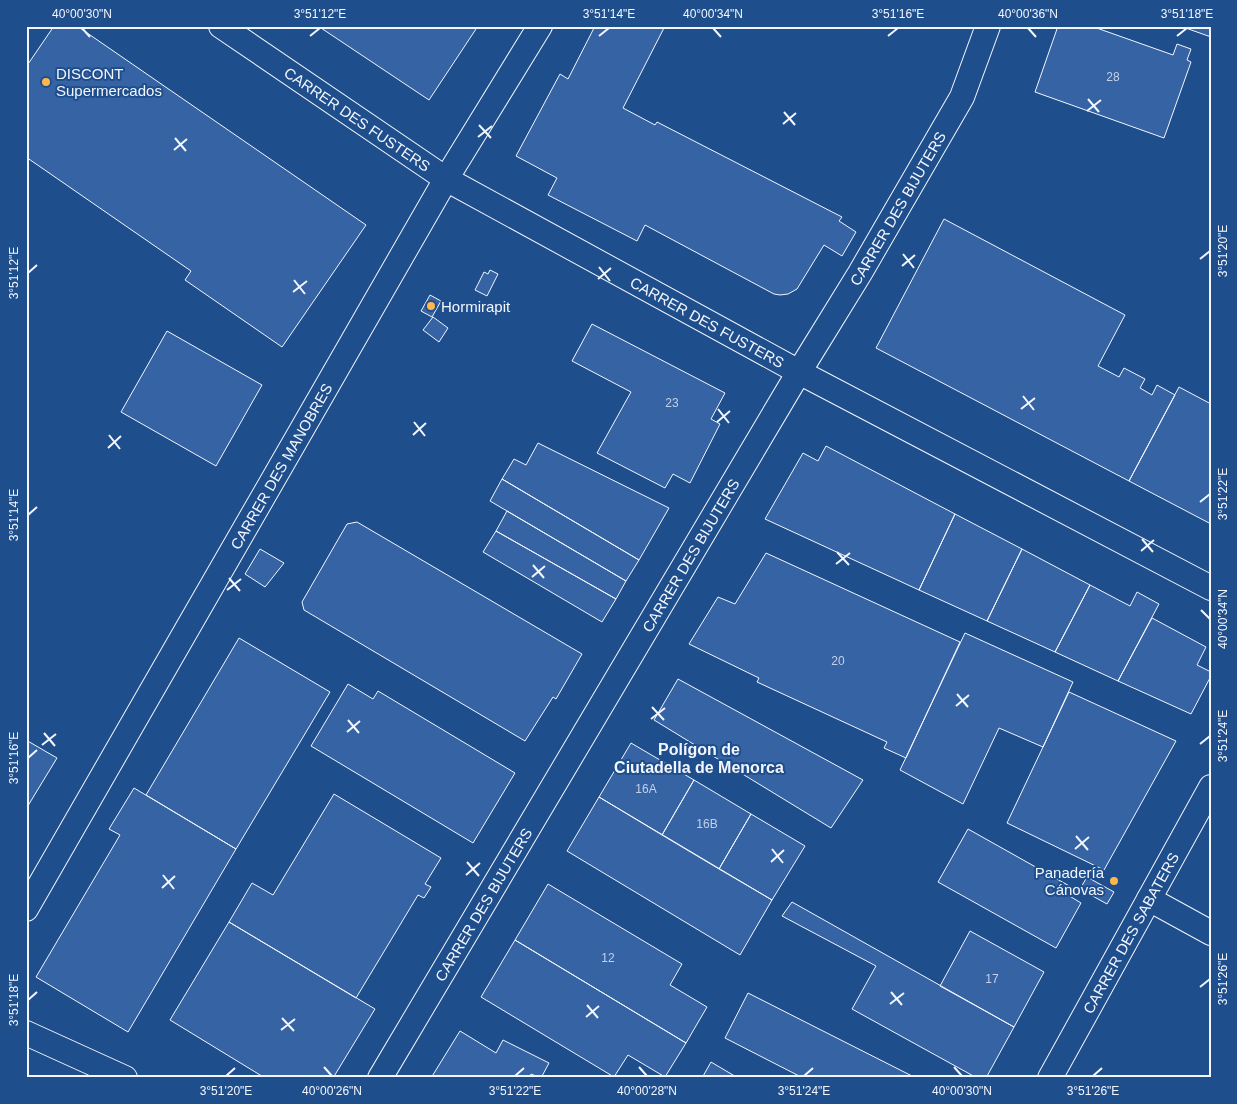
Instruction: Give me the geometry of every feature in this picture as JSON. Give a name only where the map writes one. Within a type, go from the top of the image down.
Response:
[{"type":"street","name":"CARRER DES FUSTERS","points":[[221,26],[446,179],[799,372],[1211,588]]},
{"type":"street","name":"CARRER DES MANOBRES","points":[[26,909],[446,179],[540,26]]},
{"type":"street","name":"CARRER DES BIJUTERS","points":[[380,1078],[799,372],[860,273],[962,97],[988,26]]},
{"type":"street","name":"CARRER DES SABATERS","points":[[1050,1078],[1211,788]]},
{"type":"street","points":[[1149,899],[1211,932]]},
{"type":"street","points":[[26,1033],[126,1078]]},
{"type":"building","points":[[54,26],[77,26],[366,225],[282,347],[185,280],[191,271],[26,157],[26,67]]},
{"type":"building","points":[[318,26],[478,26],[429,100]]},
{"type":"building","points":[[595,26],[665,26],[623,108],[655,125],[657,122],[842,217],[839,221],[856,232],[842,256],[824,245],[797,289],[788,294],[774,294],[645,225],[637,241],[548,195],[557,178],[516,156],[560,74],[568,79]]},
{"type":"building","points":[[1058,26],[1091,26],[1173,55],[1177,44],[1191,49],[1187,60],[1191,62],[1164,138],[1035,92]]},
{"type":"building","points":[[1180,26],[1211,26],[1211,37]]},
{"type":"building","points":[[944,219],[1125,315],[1098,366],[1119,377],[1124,368],[1145,379],[1140,388],[1152,395],[1157,385],[1175,395],[1129,481],[876,348]]},
{"type":"building","points":[[490,270],[498,274],[487,296],[475,290],[484,272],[488,274]]},
{"type":"building","name":"Hormirapit","points":[[430,295],[441,301],[432,317],[421,311]]},
{"type":"building","points":[[433,317],[448,328],[439,342],[423,330]]},
{"type":"building","points":[[592,324],[725,393],[711,419],[720,424],[690,483],[673,474],[665,488],[597,453],[631,392],[572,361]]},
{"type":"building","points":[[167,331],[262,385],[216,466],[121,412]]},
{"type":"building","points":[[1179,387],[1211,404],[1211,524],[1129,481]]},
{"type":"building","points":[[538,443],[669,508],[639,560],[502,479],[514,459],[526,465]]},
{"type":"building","points":[[826,446],[955,514],[919,590],[765,519],[803,453],[818,461]]},
{"type":"building","points":[[502,479],[639,560],[626,581],[490,501]]},
{"type":"building","points":[[507,511],[626,581],[616,599],[496,531]]},
{"type":"building","points":[[955,514],[1022,549],[987,621],[919,590]]},
{"type":"building","points":[[357,522],[582,654],[556,699],[553,697],[525,741],[304,610],[302,602],[347,524]]},
{"type":"building","points":[[496,531],[616,599],[602,622],[483,552]]},
{"type":"building","points":[[260,549],[284,563],[265,587],[245,574]]},
{"type":"building","points":[[1022,549],[1090,585],[1055,652],[987,621]]},
{"type":"building","points":[[766,553],[960,642],[906,758],[884,748],[887,742],[757,682],[759,678],[689,644],[718,597],[735,604]]},
{"type":"building","points":[[1090,585],[1130,606],[1137,592],[1159,604],[1118,681],[1055,652]]},
{"type":"building","points":[[1152,618],[1206,647],[1197,665],[1211,672],[1211,676],[1191,714],[1118,681]]},
{"type":"building","points":[[965,633],[1073,682],[1043,747],[999,728],[963,804],[900,770]]},
{"type":"building","points":[[239,638],[330,692],[236,849],[146,795]]},
{"type":"building","points":[[678,679],[863,780],[831,828],[654,720]]},
{"type":"building","points":[[348,684],[373,699],[378,691],[515,773],[473,843],[311,746]]},
{"type":"building","points":[[1069,692],[1176,741],[1104,870],[1007,823]]},
{"type":"building","points":[[26,740],[57,758],[26,809]]},
{"type":"building","points":[[631,743],[694,780],[662,835],[599,797]]},
{"type":"building","points":[[694,780],[751,814],[719,869],[662,835]]},
{"type":"building","points":[[134,788],[236,849],[128,1032],[36,977],[120,835],[109,829]]},
{"type":"building","points":[[334,794],[441,858],[425,884],[431,887],[424,898],[418,895],[356,998],[229,922],[252,883],[273,895]]},
{"type":"building","points":[[599,797],[772,900],[740,955],[567,851]]},
{"type":"building","points":[[751,814],[805,846],[772,900],[719,869]]},
{"type":"building","points":[[968,829],[1073,888],[1068,895],[1081,903],[1056,948],[938,882]]},
{"type":"building","points":[[1087,877],[1114,892],[1107,904],[1080,889]]},
{"type":"building","points":[[548,884],[682,964],[670,985],[707,1007],[686,1043],[515,940]]},
{"type":"building","points":[[792,902],[1014,1027],[986,1078],[977,1078],[852,1009],[876,966],[782,916]]},
{"type":"building","points":[[229,922],[375,1009],[333,1078],[265,1078],[170,1020]]},
{"type":"building","points":[[970,931],[1044,972],[1014,1027],[940,986]]},
{"type":"building","points":[[515,940],[686,1043],[665,1077],[628,1055],[614,1077],[481,997]]},
{"type":"building","points":[[748,993],[916,1078],[803,1078],[725,1038]]},
{"type":"building","points":[[460,1031],[496,1053],[503,1040],[549,1063],[541,1078],[531,1074],[529,1078],[431,1078]]},
{"type":"building","points":[[711,1062],[738,1078],[702,1078]]},
{"type":"place","name":"DISCONT Supermercados","points":[[46,82]]},
{"type":"place","name":"Hormirapit","points":[[431,306]]},
{"type":"place","name":"Panadería Cánovas","points":[[1114,881]]},
{"type":"district","name":"Polígon de Ciutadella de Menorca","points":[[699,758]]}]
